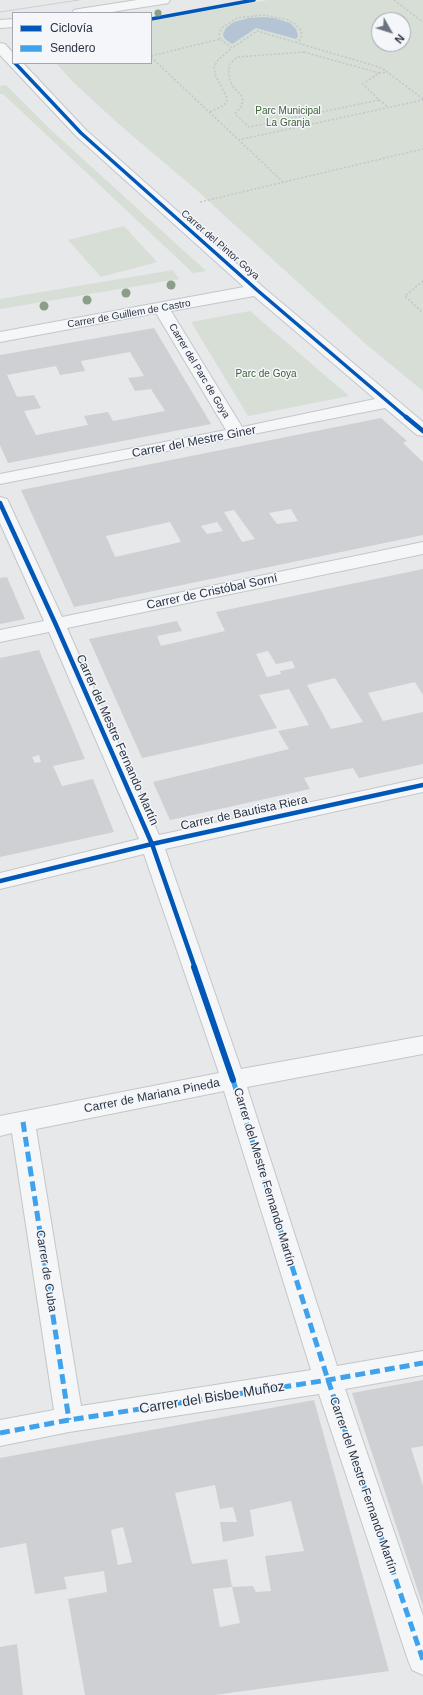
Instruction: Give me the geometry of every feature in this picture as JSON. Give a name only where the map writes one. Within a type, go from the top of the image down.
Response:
[{"type":"street","points":[[85,12],[163,0]]},
{"type":"street","points":[[0,24],[12,22]]},
{"type":"street","name":"Carrer del Pintor Goya","points":[[0,47],[12,60]]},
{"type":"street","name":"Carrer del Pintor Goya","points":[[16,64],[81,133],[258,290],[423,431]]},
{"type":"street","name":"Carrer de Guillem de Castro","points":[[0,337],[258,290]]},
{"type":"street","name":"Carrer del Parc de Goya","points":[[161,308],[237,433]]},
{"type":"street","name":"Carrer del Mestre Giner","points":[[0,480],[388,402]]},
{"type":"street","name":"Carrer del Mestre Fernando Martín","points":[[0,503],[56,625],[152,844],[233,1080],[328,1380],[423,1660]]},
{"type":"street","name":"Carrer de Cristóbal Sorní","points":[[0,636],[423,548]]},
{"type":"street","name":"Carrer de Bautista Riera","points":[[0,881],[152,844],[423,785]]},
{"type":"street","name":"Carrer de Mariana Pineda","points":[[11,1124],[233,1080],[423,1045]]},
{"type":"street","name":"Carrer de Cuba","points":[[11,1124],[69,1420]]},
{"type":"street","name":"Carrer del Bisbe Muñoz","points":[[0,1433],[69,1420],[328,1380],[423,1363]]},
{"type":"path","points":[[394,0],[423,22]]},
{"type":"path","points":[[232,48],[220,39],[219,33],[222,28],[237,18],[264,15],[288,20],[295,24],[301,30],[302,35],[297,42]]},
{"type":"path","points":[[209,113],[227,101],[227,98],[215,74],[214,67],[218,60],[232,48],[257,31],[382,68],[423,100]]},
{"type":"path","points":[[152,56],[220,39]]},
{"type":"path","points":[[379,100],[249,127],[235,114],[241,107],[243,101],[229,78],[229,65],[237,57],[304,52],[378,73],[388,72]]},
{"type":"path","points":[[152,57],[283,182]]},
{"type":"path","points":[[378,73],[363,84],[388,107]]},
{"type":"path","points":[[238,140],[423,100]]},
{"type":"path","points":[[197,203],[423,148]]},
{"type":"path","points":[[423,281],[405,296],[423,313]]},
{"type":"green space","name":"Parc Municipal La Granja","points":[[268,0],[423,0],[423,391],[367,345],[193,187],[121,126],[73,82],[57,64],[152,64],[152,21]]},
{"type":"green space","points":[[6,85],[51,130],[206,271],[193,273],[3,94],[0,94],[0,86]]},
{"type":"green space","points":[[124,226],[157,262],[101,277],[68,240]]},
{"type":"green space","points":[[173,270],[179,279],[0,309],[0,299]]},
{"type":"green space","name":"Parc de Goya","points":[[250,311],[349,396],[248,416],[191,322]]},
{"type":"water","points":[[249,18],[274,18],[290,23],[296,29],[298,36],[296,39],[256,28],[232,44],[224,38],[223,34],[226,28],[234,22]]},
{"type":"building","points":[[154,328],[211,424],[8,463],[0,445],[0,355]],"holes":[[[130,352],[144,376],[128,378],[135,391],[151,389],[165,411],[113,421],[108,412],[84,416],[88,425],[36,435],[24,411],[41,408],[34,395],[17,397],[7,375],[56,366],[60,375],[85,371],[81,361]]]},
{"type":"building","points":[[381,418],[407,441],[403,443],[423,462],[423,535],[74,607],[21,490]],"holes":[[[291,509],[298,521],[277,524],[269,513]],[[234,510],[255,539],[242,542],[224,512]],[[170,522],[181,542],[115,557],[106,536]],[[217,522],[223,531],[207,534],[201,526]]]},
{"type":"building","points":[[423,569],[423,695],[415,682],[368,693],[383,721],[423,712],[423,764],[359,778],[353,768],[304,778],[310,789],[170,820],[153,782],[289,749],[278,731],[309,725],[289,689],[259,695],[277,728],[142,758],[89,639],[177,621],[182,631],[157,636],[161,646],[225,631],[216,612]],"holes":[[[268,651],[276,664],[292,661],[295,668],[280,671],[281,674],[267,677],[256,654]],[[335,678],[363,722],[331,729],[307,685]]]},
{"type":"building","points":[[7,577],[25,619],[0,624],[0,578]]},
{"type":"building","points":[[39,650],[85,759],[53,766],[62,786],[93,779],[114,832],[0,857],[0,658]],"holes":[[[39,755],[41,762],[35,763],[32,757]]]},
{"type":"building","points":[[423,1380],[423,1446],[411,1448],[423,1486],[423,1606],[352,1393]]},
{"type":"building","points":[[314,1400],[389,1671],[215,1695],[85,1695],[68,1599],[107,1592],[104,1571],[64,1577],[67,1589],[35,1594],[26,1543],[0,1548],[0,1458]],"holes":[[[215,1485],[220,1509],[233,1507],[237,1522],[220,1522],[223,1542],[254,1536],[250,1510],[291,1501],[304,1551],[265,1556],[271,1591],[256,1592],[253,1586],[232,1587],[227,1559],[192,1564],[175,1493]],[[123,1527],[132,1562],[118,1565],[111,1530]],[[232,1587],[240,1623],[220,1627],[213,1589]]]},
{"type":"building","points":[[17,1644],[23,1695],[0,1695],[0,1647]]},
{"type":"tram line","points":[[0,12],[79,0]]},
{"type":"marked path","points":[[233,1080],[328,1380],[423,1660]]},
{"type":"marked path","points":[[23,1122],[69,1420]]},
{"type":"marked path","points":[[0,1433],[69,1420],[328,1380],[423,1363]]},
{"type":"cycle path","points":[[152,19],[254,0]]},
{"type":"cycle path","points":[[16,64],[81,133],[257,290],[423,431]]},
{"type":"cycle path","points":[[0,503],[56,625],[152,844],[233,1080]]},
{"type":"cycle path","points":[[0,881],[152,844],[423,785]]}]
